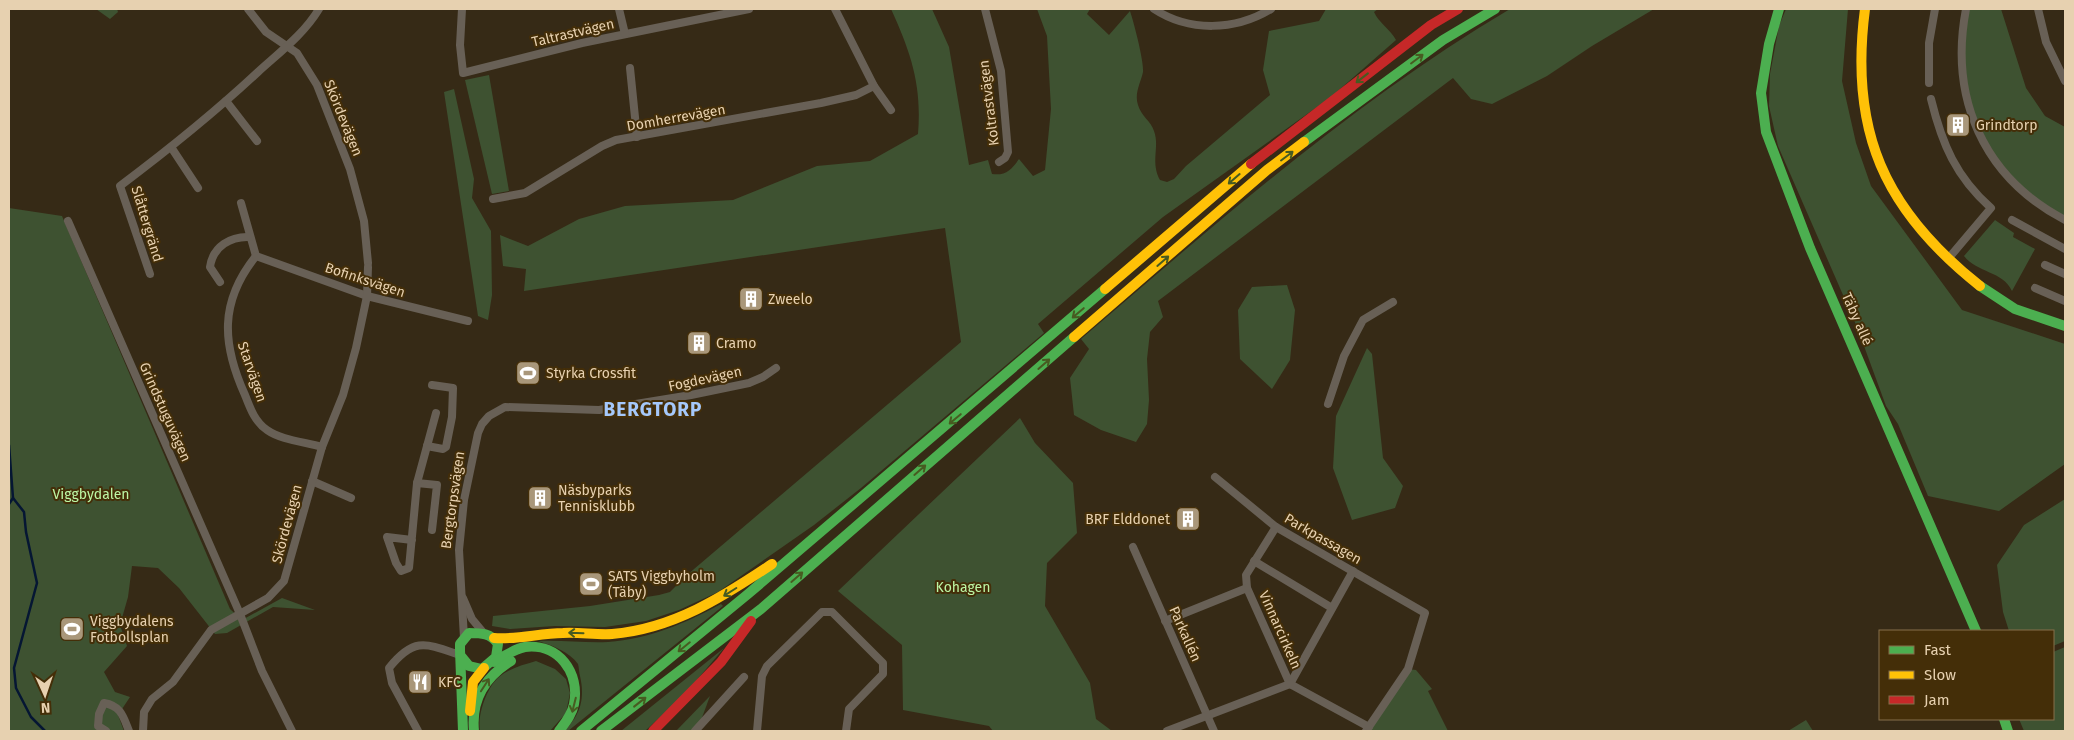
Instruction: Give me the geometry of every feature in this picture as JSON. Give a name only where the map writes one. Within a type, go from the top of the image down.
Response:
[{"type":"main road","points":[[581,731],[748,594],[922,447],[1258,158],[1431,25],[1458,9]]},
{"type":"main road","points":[[601,731],[761,609],[1267,170],[1443,40],[1495,9]]},
{"type":"main road","name":"Täby allé","points":[[1779,9],[1769,44],[1761,93],[1766,132],[1810,248],[1976,630]]},
{"type":"main road","points":[[1865,9],[1860,58],[1867,123],[1873,145],[1900,204],[1948,259],[1976,284],[2007,305],[2031,316],[2065,326]]},
{"type":"main road","points":[[463,731],[460,644],[469,633],[482,631],[494,638],[505,640],[557,632],[611,634],[646,630],[688,616],[779,559],[922,447]]},
{"type":"main road","points":[[653,731],[722,662],[761,609]]},
{"type":"main road","points":[[494,638],[498,649],[494,662]]},
{"type":"main road","points":[[474,731],[470,719],[471,687],[475,675],[514,651],[530,647],[547,649],[562,658],[576,682],[574,711],[559,731]]},
{"type":"main road","points":[[474,731],[475,704],[481,689],[502,666],[518,658],[538,654],[552,657],[562,662],[573,675]]},
{"type":"main road","points":[[460,656],[469,666],[478,669],[485,668]]},
{"type":"street","name":"Skördevägen","points":[[143,731],[144,712],[152,699],[173,682],[211,630],[268,598],[284,582],[322,447],[343,395],[367,296],[368,265],[364,222],[341,142],[303,60],[266,32],[248,9]]},
{"type":"street","name":"Slåttergränd","points":[[150,274],[120,186],[226,101],[303,31],[319,9]]},
{"type":"street","name":"Taltrastvägen","points":[[462,9],[460,45],[463,73],[625,34],[749,9]]},
{"type":"street","points":[[619,9],[625,34]]},
{"type":"street","points":[[835,9],[874,86],[891,110]]},
{"type":"street","name":"Koltrastvägen","points":[[985,9],[1001,80],[1008,152],[999,162]]},
{"type":"street","points":[[1154,9],[1186,24],[1210,26],[1239,23],[1271,9]]},
{"type":"street","points":[[1929,83],[1929,43],[1935,9]]},
{"type":"street","points":[[1966,9],[1960,53],[1962,83],[1978,132],[1995,161],[2012,182],[2036,203],[2065,220]]},
{"type":"street","points":[[2038,9],[2046,42],[2065,81]]},
{"type":"street","points":[[630,68],[637,137]]},
{"type":"street","name":"Domherrevägen","points":[[494,199],[525,193],[602,146],[616,140],[821,103],[856,95],[874,86]]},
{"type":"street","points":[[1931,99],[1937,123],[1955,168],[1972,191],[1991,208],[1948,259]]},
{"type":"street","points":[[226,101],[257,141]]},
{"type":"street","points":[[171,147],[198,188]]},
{"type":"street","points":[[241,203],[256,256]]},
{"type":"street","name":"Grindstuguvägen","points":[[68,220],[240,614],[262,671],[292,731]]},
{"type":"street","points":[[2012,220],[2065,249]]},
{"type":"street","points":[[220,282],[210,266],[216,252],[231,239],[250,237]]},
{"type":"street","name":"Bofinksvägen","points":[[256,256],[367,296],[468,321]]},
{"type":"street","name":"Starvägen","points":[[256,256],[237,283],[230,299],[227,334],[234,368],[259,424],[278,436],[322,447]]},
{"type":"street","points":[[2045,266],[2065,274]]},
{"type":"street","points":[[2035,288],[2065,301]]},
{"type":"street","points":[[1328,404],[1344,356],[1364,320],[1393,302]]},
{"type":"street","name":"Fogdevägen","points":[[489,416],[496,410],[511,407],[598,410],[653,402],[749,383],[763,378],[776,368]]},
{"type":"street","points":[[426,446],[443,449],[446,447],[452,417],[453,388],[432,385]]},
{"type":"street","points":[[412,540],[387,537],[396,563],[401,571],[409,568],[412,540],[418,483],[436,413]]},
{"type":"street","name":"Bergtorpsvägen","points":[[464,638],[459,550],[464,500],[478,433],[482,424],[489,416]]},
{"type":"street","name":"Parkpassagen","points":[[1215,477],[1276,527],[1425,613],[1408,669],[1368,729]]},
{"type":"street","points":[[312,481],[351,498]]},
{"type":"street","points":[[418,483],[437,485],[432,530]]},
{"type":"street","name":"Vinnarcirkeln","points":[[1276,527],[1246,575],[1247,588],[1290,684]]},
{"type":"street","name":"Parkallén","points":[[1133,547],[1214,731]]},
{"type":"street","name":"Vinnarcirkeln","points":[[1254,561],[1332,608]]},
{"type":"street","name":"Vinnarcirkeln","points":[[1290,684],[1353,571]]},
{"type":"street","points":[[1165,621],[1247,588]]},
{"type":"street","name":"Bergtorpsvägen","points":[[461,591],[472,619],[482,631]]},
{"type":"street","points":[[757,731],[762,676],[767,666],[822,612],[832,612],[883,663],[883,674],[849,708],[846,731]]},
{"type":"street","points":[[418,731],[392,684],[389,668],[401,654],[414,645],[435,647],[460,656]]},
{"type":"street","points":[[695,731],[744,677]]},
{"type":"street","points":[[1167,731],[1290,684],[1368,729]]},
{"type":"street","points":[[106,731],[98,726],[99,714],[104,703],[113,704],[122,712],[129,731]]},
{"type":"green space","points":[[96,9],[117,9],[118,12],[110,19]]},
{"type":"green space","points":[[891,9],[932,9],[949,47],[969,165],[988,160],[992,174],[1005,173],[1019,159],[1033,176],[1045,170],[1051,109],[1047,36],[1037,9],[1090,9],[1087,14],[1109,35],[1130,11],[1143,67],[1137,92],[1137,101],[1139,109],[1151,124],[1156,137],[1155,161],[1157,173],[1160,180],[1167,182],[1174,179],[1186,166],[1270,95],[1263,70],[1269,31],[1319,21],[1326,9],[1378,9],[1374,12],[1376,16],[1396,40],[1331,97],[1163,217],[1038,324],[1044,333],[861,488],[814,525],[718,592],[679,610],[646,621],[605,627],[555,626],[510,629],[492,626],[493,616],[590,606],[670,592],[687,575],[961,342],[945,228],[524,291],[526,269],[503,266],[500,235],[528,246],[579,219],[625,206],[733,200],[817,166],[870,161],[918,134],[918,100],[914,70]]},
{"type":"green space","points":[[1510,9],[1654,9],[1592,46],[1547,76],[1492,104],[1471,99],[1453,78],[1158,301],[1163,317],[1150,332],[1147,359],[1149,400],[1147,424],[1136,442],[1101,430],[1074,415],[1070,378],[1089,349],[1081,339],[1236,207],[1342,123],[1452,45]]},
{"type":"green space","points":[[1786,9],[1848,9],[1842,81],[1856,143],[1871,186],[1962,310],[2065,344],[2065,464],[1999,511],[1928,496],[1898,424],[1886,406],[1857,327],[1778,146],[1769,106],[1770,74],[1779,26]]},
{"type":"green space","points":[[1968,9],[2001,9],[2026,88],[2045,116],[2065,127],[2065,216],[2038,202],[2019,187],[2005,172],[1983,137],[1969,99],[1965,79],[1963,46]]},
{"type":"green space","points":[[489,75],[509,191],[492,194],[465,80]]},
{"type":"green space","points":[[454,89],[474,179],[472,198],[491,231],[492,295],[488,320],[478,316],[444,92]]},
{"type":"green space","name":"Viggbydalen","points":[[9,208],[62,216],[230,609],[242,620],[282,598],[315,610],[273,607],[227,633],[215,634],[179,588],[158,568],[132,566],[128,597],[120,625],[127,646],[104,672],[115,692],[130,697],[118,715],[124,731],[9,731]]},
{"type":"green space","points":[[1995,220],[2014,233],[2013,237],[2035,249],[2012,291],[2003,279],[1969,262],[1964,256]]},
{"type":"green space","points":[[1287,285],[1295,310],[1290,360],[1272,389],[1240,359],[1238,310],[1252,287]]},
{"type":"green space","points":[[1367,348],[1372,354],[1383,458],[1403,486],[1395,508],[1352,520],[1333,468],[1336,416]]},
{"type":"green space","name":"Kohagen","points":[[1020,418],[1035,443],[1073,483],[1077,533],[1047,563],[1045,606],[1090,683],[1096,719],[1112,731],[993,731],[989,726],[903,710],[902,645],[838,591]]},
{"type":"green space","points":[[2065,499],[2065,641],[2054,646],[2054,630],[2009,630],[2003,612],[1997,565],[2024,525]]},
{"type":"green space","points":[[721,604],[723,606],[568,731],[564,731],[578,712],[582,699],[578,664],[565,653],[538,641],[608,642],[653,634],[681,624]]},
{"type":"green space","points":[[2065,647],[2065,731],[2024,731],[2019,720],[2054,720],[2054,652]]},
{"type":"green space","points":[[724,648],[684,695],[645,731],[621,731]]},
{"type":"green space","points":[[536,661],[555,669],[566,679],[570,693],[566,713],[550,731],[480,731],[479,724],[484,702],[491,687],[499,677],[517,667]]},
{"type":"green space","points":[[1408,669],[1416,670],[1432,689],[1428,691],[1448,731],[1367,731]]},
{"type":"green space","points":[[710,696],[697,731],[676,731]]},
{"type":"green space","points":[[1806,720],[1813,731],[1788,731]]},
{"type":"waterway","points":[[9,445],[13,498],[24,512],[26,532],[37,583],[14,668],[16,688],[31,717],[45,731]]},
{"type":"waterway","points":[[9,504],[13,498]]},
{"type":"traffic: fast","points":[[1304,142],[1443,40],[1495,9]]},
{"type":"traffic: fast","points":[[1779,9],[1769,44],[1761,93],[1766,132],[1810,248],[1976,630]]},
{"type":"traffic: fast","points":[[1980,286],[2015,309],[2065,326]]},
{"type":"traffic: fast","points":[[581,731],[748,594],[1105,289]]},
{"type":"traffic: fast","points":[[601,731],[761,609],[1074,337]]},
{"type":"traffic: fast","points":[[460,655],[469,666],[482,669],[496,657],[498,644],[489,636],[469,633],[460,644],[460,650],[463,731]]},
{"type":"traffic: fast","points":[[494,662],[517,649],[525,647],[537,647],[548,650],[564,662],[574,681],[575,692],[572,712],[559,731]]},
{"type":"traffic: fast","points":[[474,731],[475,709],[482,690],[494,674],[511,661]]},
{"type":"traffic: fast","points":[[2004,720],[2008,731]]},
{"type":"traffic: slow","points":[[1865,9],[1861,53],[1863,93],[1869,130],[1880,165],[1897,197],[1919,228],[1947,257],[1980,286]]},
{"type":"traffic: slow","points":[[1074,337],[1267,170],[1304,142]]},
{"type":"traffic: slow","points":[[1105,289],[1251,164]]},
{"type":"traffic: slow","points":[[494,638],[563,633],[612,634],[656,626],[696,610],[772,564]]},
{"type":"traffic: slow","points":[[470,711],[473,682],[484,668]]},
{"type":"traffic: jam","points":[[1251,164],[1431,25],[1458,9]]},
{"type":"traffic: jam","points":[[653,731],[721,662],[751,621]]},
{"type":"place","name":"Grindtorp","points":[[1958,125]]},
{"type":"place","name":"Zweelo","points":[[751,299]]},
{"type":"place","name":"Cramo","points":[[699,343]]},
{"type":"place","name":"Styrka Crossfit","points":[[528,373]]},
{"type":"place","name":"Näsbyparks Tennisklubb","points":[[540,498]]},
{"type":"place","name":"BRF Elddonet","points":[[1188,519]]},
{"type":"place","name":"SATS Viggbyholm (Täby)","points":[[591,584]]},
{"type":"place","name":"Viggbydalens Fotbollsplan","points":[[72,629]]},
{"type":"place","name":"KFC","points":[[420,682]]},
{"type":"district","name":"BERGTORP","points":[[653,409]]}]
